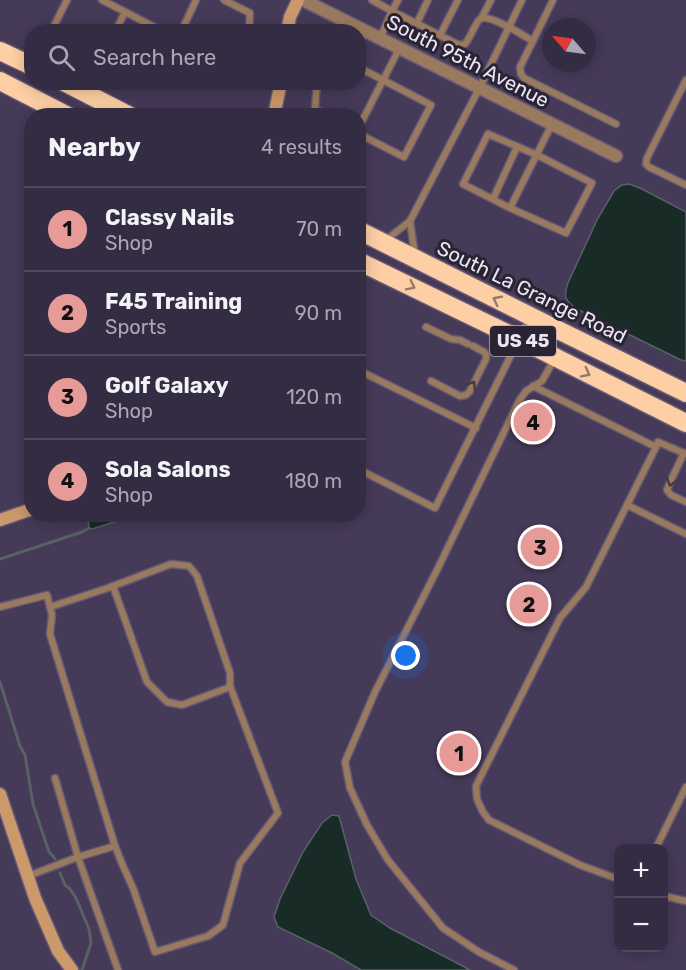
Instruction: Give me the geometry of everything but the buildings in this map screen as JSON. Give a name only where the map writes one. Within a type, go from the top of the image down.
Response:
[{"type":"highway","points":[[0,51],[24,62]]},
{"type":"highway","points":[[0,81],[52,108]]},
{"type":"highway","points":[[80,90],[114,108]]},
{"type":"highway","name":"South La Grange Road","points":[[366,234],[686,393]]},
{"type":"highway","name":"US 45","points":[[366,265],[686,423]]},
{"type":"street","points":[[289,24],[298,0]]},
{"type":"street","name":"South 95th Avenue","points":[[303,0],[352,24]]},
{"type":"street","name":"South 95th Avenue","points":[[366,31],[615,156]]},
{"type":"street","points":[[276,108],[279,90]]},
{"type":"street","points":[[0,520],[24,512]]},
{"type":"street","points":[[0,794],[35,897],[58,951],[72,970]]},
{"type":"lane","points":[[55,24],[67,0]]},
{"type":"lane","points":[[102,0],[148,24]]},
{"type":"lane","points":[[184,24],[196,0]]},
{"type":"lane","points":[[224,0],[250,13],[249,24]]},
{"type":"lane","points":[[372,0],[462,45],[465,44],[491,0]]},
{"type":"lane","points":[[380,38],[398,0]]},
{"type":"lane","points":[[417,23],[428,0]]},
{"type":"lane","points":[[440,35],[458,0]]},
{"type":"lane","points":[[384,243],[410,221],[479,89],[522,0]]},
{"type":"lane","points":[[553,0],[520,67],[520,74],[616,124]]},
{"type":"lane","points":[[119,24],[125,12]]},
{"type":"lane","points":[[482,17],[488,17],[533,41]]},
{"type":"lane","points":[[366,115],[400,48]]},
{"type":"lane","points":[[366,71],[431,105],[404,157],[366,138]]},
{"type":"lane","points":[[686,80],[646,164],[686,185]]},
{"type":"lane","points":[[315,108],[316,90]]},
{"type":"lane","points":[[510,208],[552,124]]},
{"type":"lane","points":[[488,134],[537,156],[592,183],[566,233],[463,184],[488,134]]},
{"type":"lane","points":[[492,199],[517,147]]},
{"type":"lane","points":[[410,221],[415,258]]},
{"type":"lane","points":[[366,473],[435,508],[530,316]]},
{"type":"lane","points":[[426,327],[451,339],[460,340],[486,355],[466,395],[460,396],[431,381]]},
{"type":"lane","points":[[514,970],[479,952],[443,928],[388,860],[367,825],[350,788],[345,762],[375,692],[519,401],[526,391],[542,381],[555,358]]},
{"type":"lane","points":[[366,374],[476,428]]},
{"type":"lane","points":[[533,386],[656,447]]},
{"type":"lane","points":[[614,878],[580,865],[489,820],[479,806],[476,791],[479,780],[560,618],[586,587],[658,442],[685,453],[667,490],[671,495],[686,502]]},
{"type":"lane","points":[[627,505],[686,534]]},
{"type":"lane","points":[[0,607],[47,595],[50,607],[52,615],[50,634],[116,846],[155,952],[208,936],[223,926],[240,863],[278,813],[230,687],[230,674],[197,576],[189,566],[171,564],[50,607]]},
{"type":"lane","points":[[113,586],[147,682],[167,702],[182,705],[230,687]]},
{"type":"lane","points":[[55,778],[78,857],[118,970]]},
{"type":"lane","points":[[658,844],[686,788]]},
{"type":"lane","points":[[28,876],[78,857],[116,846]]},
{"type":"lane","points":[[668,897],[686,901]]},
{"type":"shaded area","points":[[629,184],[686,212],[686,361],[577,309],[566,298],[568,283],[598,218],[614,191],[622,185]]},
{"type":"shaded area","points":[[89,522],[114,522],[92,529],[89,528]]},
{"type":"shaded area","points":[[332,815],[339,816],[356,879],[371,915],[390,928],[470,970],[361,970],[278,927],[274,917],[280,899],[303,852],[322,823]]},
{"type":"waterway","points":[[0,559],[89,528]]},
{"type":"waterway","points":[[0,682],[20,746],[25,755],[33,804],[49,852],[55,859]]},
{"type":"waterway","points":[[60,873],[65,885],[76,898],[89,929],[91,943],[82,970]]},
{"type":"place","name":"Sola Salons","points":[[533,422]]},
{"type":"place","name":"Golf Galaxy","points":[[540,547]]},
{"type":"place","name":"F45 Training","points":[[529,604]]},
{"type":"place","name":"Classy Nails","points":[[459,753]]}]
